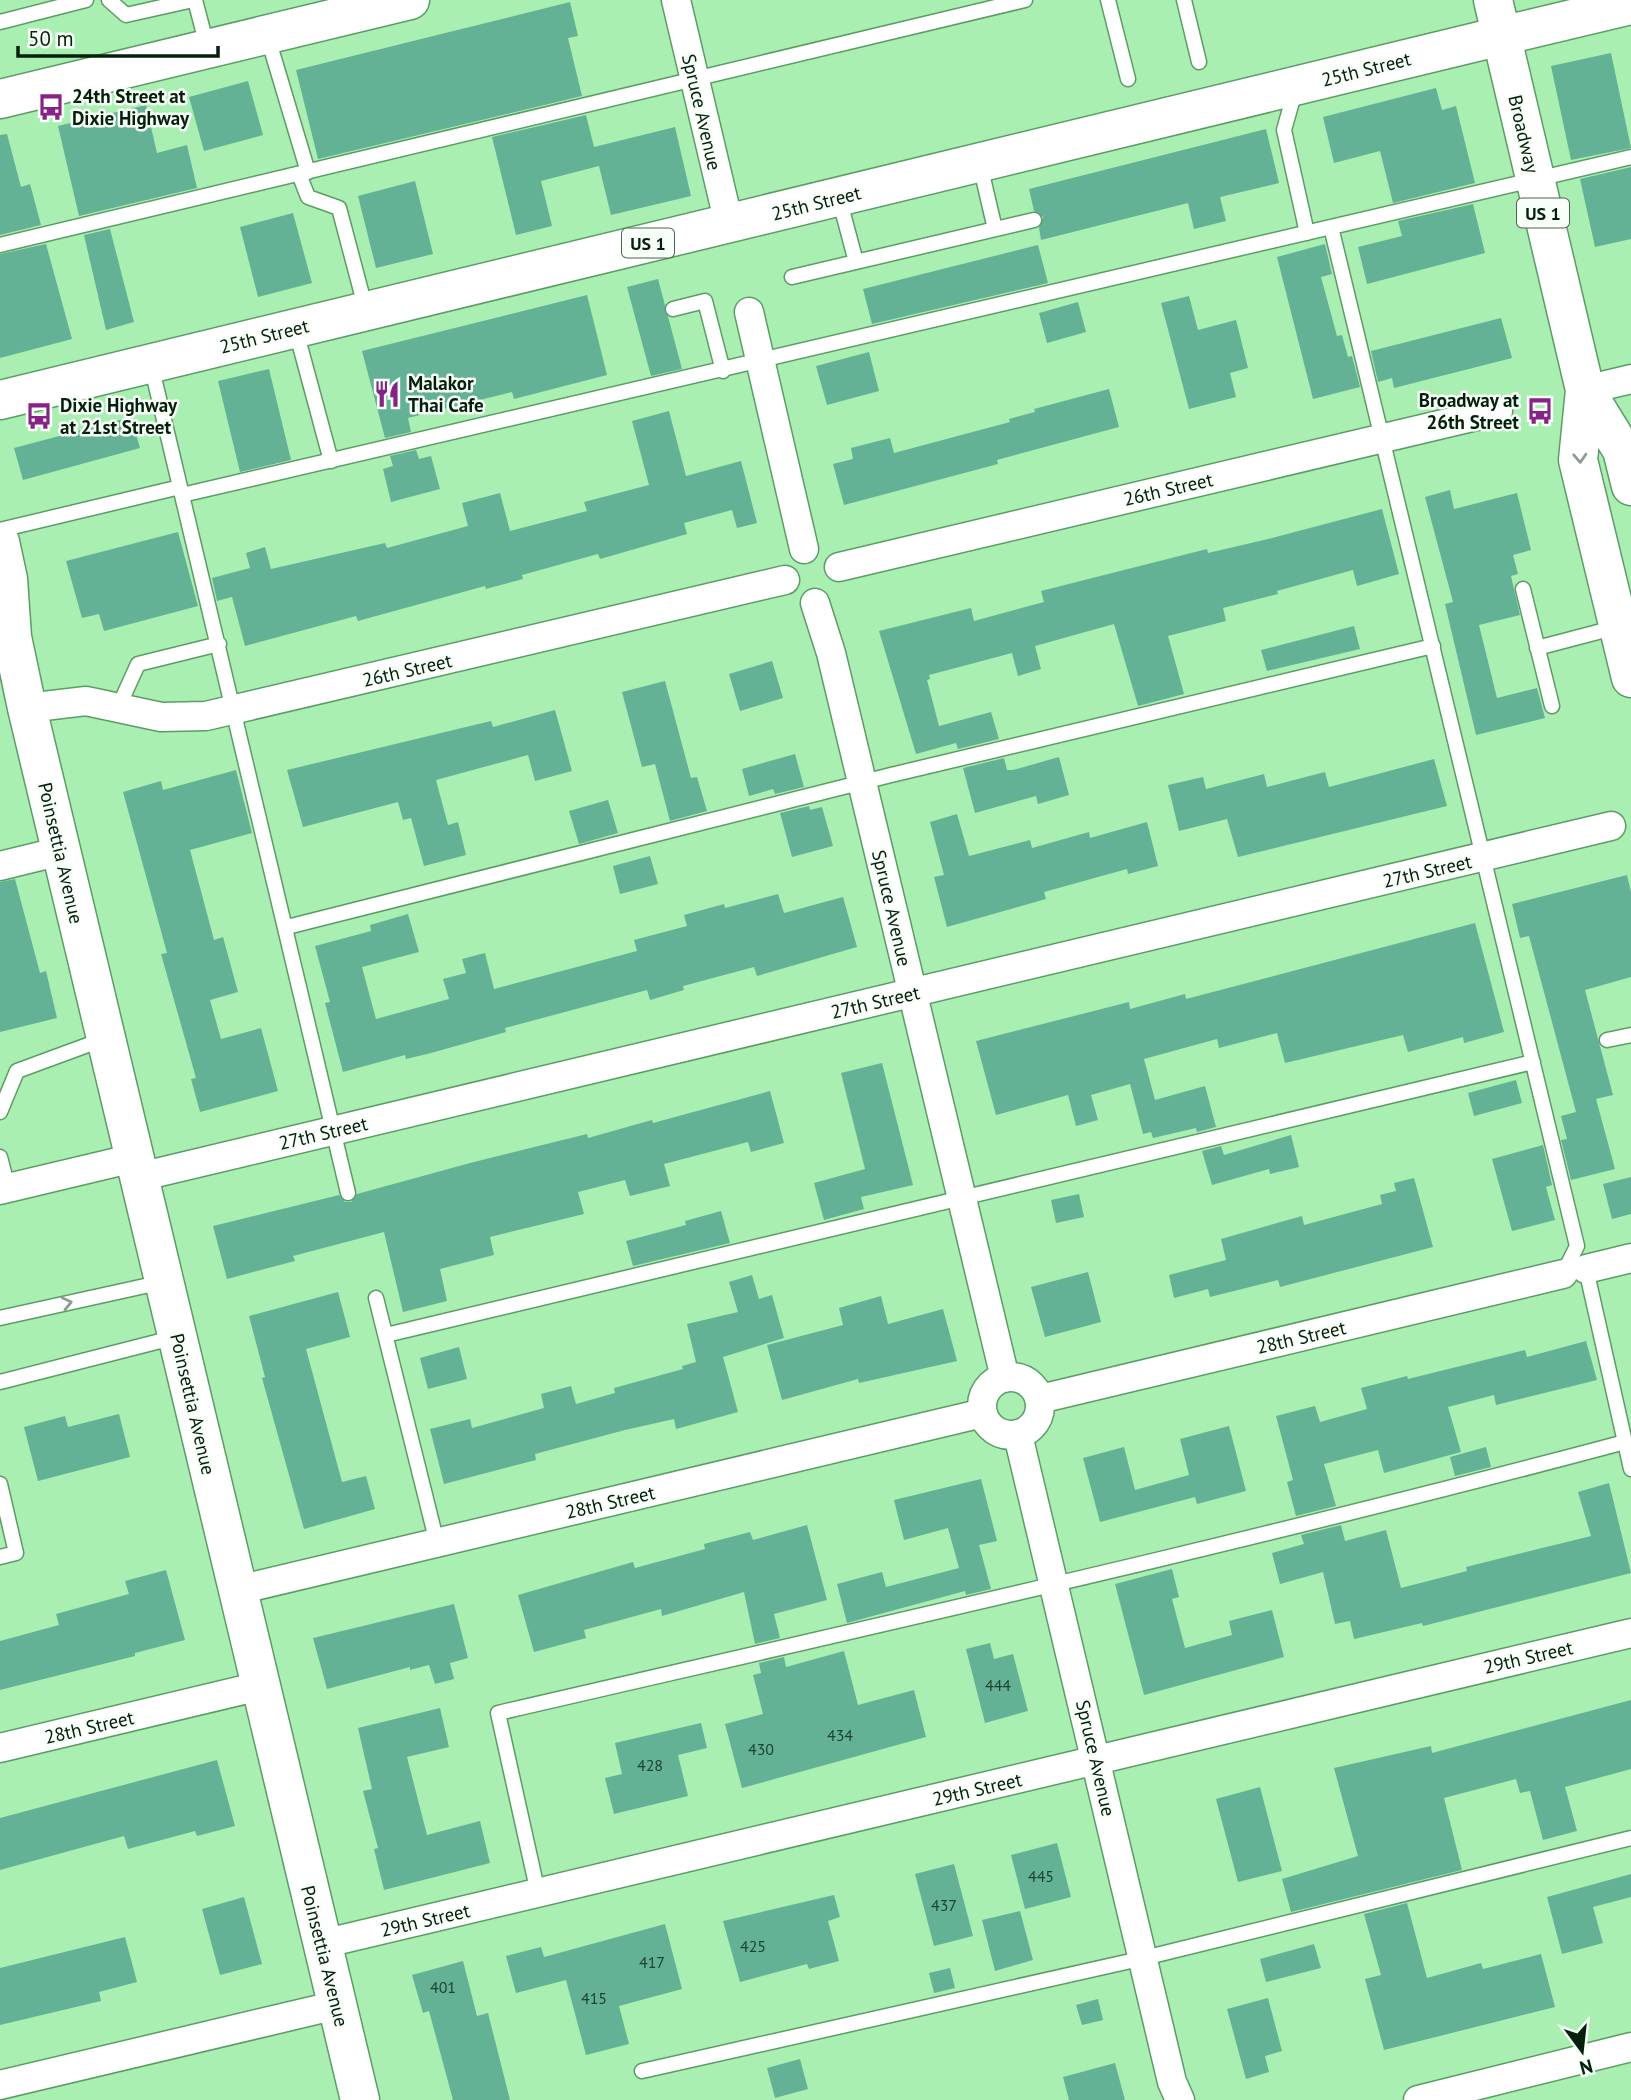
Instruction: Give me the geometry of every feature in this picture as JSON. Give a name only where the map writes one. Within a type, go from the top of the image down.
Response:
[{"type":"main road","points":[[0,99],[410,0]]},
{"type":"main road","name":"25th Street","points":[[0,400],[1297,85],[1497,18],[1625,4]]},
{"type":"main road","name":"Broadway","points":[[1497,18],[1585,390],[1622,450],[1631,486]]},
{"type":"main road","name":"Broadway","points":[[1585,390],[1578,460],[1631,678]]},
{"type":"main road","name":"Poinsettia Avenue","points":[[0,542],[8,579],[3,632],[27,708],[360,2100]]},
{"type":"street","name":"Spruce Avenue","points":[[676,0],[729,224]]},
{"type":"street","points":[[749,312],[804,549]]},
{"type":"street","points":[[1585,390],[1631,379]]},
{"type":"street","name":"26th Street","points":[[839,567],[1498,411]]},
{"type":"street","points":[[813,547],[830,553],[839,567],[840,576],[836,591],[815,603],[799,600],[792,594],[785,580],[791,557],[804,549],[813,547]]},
{"type":"street","name":"26th Street","points":[[27,708],[86,701],[150,716],[184,718],[235,711],[785,580]]},
{"type":"street","name":"Spruce Avenue","points":[[815,603],[831,653],[1005,1378]]},
{"type":"street","name":"27th Street","points":[[4,1189],[335,1130],[1611,826]]},
{"type":"street","points":[[0,866],[61,851]]},
{"type":"street","name":"28th Street","points":[[1040,1399],[1631,1258]]},
{"type":"street","points":[[1005,1378],[1023,1379],[1036,1391],[1040,1399],[1039,1418],[1027,1431],[1018,1435],[1009,1436],[992,1429],[983,1413],[989,1387],[1005,1378]]},
{"type":"street","name":"28th Street","points":[[237,1590],[983,1413]]},
{"type":"street","name":"Spruce Avenue","points":[[1018,1435],[1144,1958],[1174,2094]]},
{"type":"street","name":"29th Street","points":[[322,1944],[1631,1633]]},
{"type":"street","name":"28th Street","points":[[0,1748],[260,1686]]},
{"type":"street","points":[[0,2085],[337,2006]]},
{"type":"street","points":[[1418,2100],[1631,2047]]},
{"type":"lane","points":[[0,22],[86,0]]},
{"type":"lane","points":[[110,0],[126,15],[194,0],[208,49]]},
{"type":"lane","points":[[0,245],[1025,0]]},
{"type":"lane","points":[[1108,0],[1128,79]]},
{"type":"lane","points":[[1184,0],[1199,62]]},
{"type":"lane","points":[[267,34],[308,197],[339,208],[367,311]]},
{"type":"lane","points":[[1297,85],[1284,130],[1307,233]]},
{"type":"lane","points":[[0,530],[331,461],[1631,157]]},
{"type":"lane","points":[[980,163],[995,229]]},
{"type":"lane","points":[[839,197],[856,262]]},
{"type":"lane","points":[[792,277],[1034,220]]},
{"type":"lane","points":[[1331,227],[1577,1246],[1575,1272],[1631,1469]]},
{"type":"lane","points":[[673,309],[705,301],[723,371]]},
{"type":"lane","points":[[296,328],[331,461]]},
{"type":"lane","points":[[151,364],[287,927],[348,1193]]},
{"type":"lane","points":[[1523,589],[1552,706]]},
{"type":"lane","points":[[1537,648],[1619,627]]},
{"type":"lane","points":[[118,708],[138,664],[219,644]]},
{"type":"lane","points":[[287,927],[862,782],[1433,646]]},
{"type":"lane","points":[[1607,1041],[1631,1035]]},
{"type":"lane","points":[[0,1112],[17,1071],[106,1039]]},
{"type":"lane","points":[[386,1335],[1533,1062]]},
{"type":"lane","points":[[0,1157],[4,1189]]},
{"type":"lane","points":[[0,1318],[164,1281]]},
{"type":"lane","points":[[376,1298],[437,1543]]},
{"type":"lane","points":[[0,1382],[177,1337]]},
{"type":"lane","points":[[538,1892],[498,1713],[1457,1487],[1625,1441]]},
{"type":"lane","points":[[0,1484],[16,1553],[0,1557]]},
{"type":"lane","points":[[642,2071],[1144,1958],[1631,1838]]},
{"type":"building","points":[[570,2],[578,36],[568,38],[582,96],[318,159],[296,70]]},
{"type":"building","points":[[1611,53],[1631,148],[1571,160],[1551,66]]},
{"type":"building","points":[[248,81],[263,135],[204,151],[189,97]]},
{"type":"building","points":[[1436,88],[1442,110],[1456,106],[1475,183],[1393,203],[1380,151],[1334,163],[1323,117]]},
{"type":"building","points":[[146,105],[157,153],[187,145],[197,188],[79,216],[58,126]]},
{"type":"building","points":[[586,115],[594,147],[675,127],[691,196],[611,215],[599,166],[541,181],[552,226],[516,235],[492,137]]},
{"type":"building","points":[[1266,129],[1279,183],[1220,197],[1226,221],[1194,229],[1188,203],[1041,240],[1039,228],[1043,217],[1034,211],[1029,189]]},
{"type":"building","points":[[7,134],[21,187],[30,184],[41,225],[0,235],[0,135]]},
{"type":"building","points":[[1631,167],[1631,239],[1595,247],[1580,179]]},
{"type":"building","points":[[415,181],[433,254],[376,268],[358,196]]},
{"type":"building","points":[[1473,204],[1485,253],[1367,284],[1358,247],[1402,236],[1398,221]]},
{"type":"building","points":[[293,213],[312,283],[258,297],[240,227]]},
{"type":"building","points":[[110,229],[134,322],[106,330],[84,235]]},
{"type":"building","points":[[46,244],[72,339],[0,358],[0,254]]},
{"type":"building","points":[[1325,244],[1332,274],[1321,277],[1337,336],[1342,335],[1348,357],[1352,356],[1360,387],[1313,399],[1277,257]]},
{"type":"building","points":[[1038,245],[1048,283],[872,324],[863,289]]},
{"type":"building","points":[[658,279],[682,369],[651,376],[627,287]]},
{"type":"building","points":[[587,295],[607,375],[514,399],[512,392],[408,418],[411,432],[385,438],[362,351]]},
{"type":"building","points":[[1189,296],[1198,330],[1236,320],[1248,368],[1230,373],[1236,397],[1189,409],[1161,303]]},
{"type":"building","points":[[1078,302],[1086,332],[1047,343],[1039,313]]},
{"type":"building","points":[[1501,318],[1512,358],[1394,388],[1392,378],[1378,382],[1371,351]]},
{"type":"building","points":[[869,352],[879,391],[827,405],[816,366]]},
{"type":"building","points":[[269,369],[291,460],[240,472],[218,381]]},
{"type":"building","points":[[1109,389],[1119,427],[997,460],[998,464],[844,505],[833,464],[853,459],[851,448],[890,438],[894,453],[1010,422],[1009,419],[1035,412],[1034,409]]},
{"type":"building","points":[[669,411],[686,476],[741,461],[757,523],[737,528],[732,510],[684,523],[687,534],[600,559],[598,554],[522,575],[523,579],[486,589],[485,586],[358,621],[356,616],[245,646],[232,597],[217,601],[212,578],[250,568],[246,553],[265,547],[271,569],[385,543],[387,548],[468,526],[462,503],[500,493],[510,531],[587,511],[584,502],[649,485],[632,421]]},
{"type":"building","points":[[131,417],[140,448],[23,480],[14,448]]},
{"type":"building","points":[[416,450],[419,459],[431,456],[440,489],[391,502],[383,469],[393,466],[390,456]]},
{"type":"building","points":[[1450,490],[1454,509],[1517,493],[1531,550],[1513,555],[1518,574],[1511,576],[1520,615],[1479,625],[1497,698],[1537,688],[1545,718],[1476,735],[1445,604],[1453,602],[1425,497]]},
{"type":"building","points":[[1382,509],[1399,574],[1357,586],[1353,570],[1223,608],[1226,621],[1168,636],[1184,694],[1138,706],[1114,624],[1035,646],[1041,669],[1018,676],[1012,653],[929,675],[930,679],[927,680],[939,726],[991,712],[999,739],[958,749],[956,743],[916,754],[879,631],[971,608],[974,621],[1044,602],[1041,591],[1207,549],[1208,553],[1264,540]]},
{"type":"building","points":[[178,532],[198,606],[104,631],[99,614],[82,618],[66,561]]},
{"type":"building","points":[[1354,626],[1360,649],[1267,671],[1261,650]]},
{"type":"building","points":[[772,661],[783,698],[740,711],[729,674]]},
{"type":"building","points":[[665,681],[691,778],[697,777],[707,811],[670,821],[655,764],[642,767],[622,692]]},
{"type":"building","points":[[555,710],[572,771],[535,781],[528,755],[436,780],[448,825],[458,822],[466,855],[424,866],[411,818],[403,820],[398,802],[303,827],[287,770],[491,721],[493,727]]},
{"type":"building","points":[[795,754],[804,787],[775,794],[773,789],[749,796],[742,769]]},
{"type":"building","points":[[1059,757],[1069,795],[1038,804],[1036,796],[975,813],[963,768],[1004,758],[1007,770],[1013,770]]},
{"type":"building","points":[[1434,759],[1447,806],[1238,857],[1227,819],[1179,831],[1168,785],[1203,777],[1206,789],[1264,774],[1267,787],[1325,772],[1329,787]]},
{"type":"building","points":[[236,770],[252,833],[190,850],[214,940],[223,937],[238,992],[210,1000],[221,1039],[261,1028],[278,1091],[200,1112],[191,1079],[196,1078],[161,954],[167,953],[123,792],[161,781],[163,790]]},
{"type":"building","points":[[608,800],[618,833],[579,844],[569,811]]},
{"type":"building","points":[[809,806],[810,810],[822,807],[833,846],[792,857],[780,813]]},
{"type":"building","points":[[957,814],[969,856],[1030,840],[1032,848],[1089,832],[1090,838],[1147,822],[1158,866],[1128,874],[1127,869],[1044,892],[1046,899],[947,927],[934,877],[944,875],[930,822]]},
{"type":"building","points":[[650,856],[658,884],[620,894],[613,866]]},
{"type":"building","points":[[1627,875],[1631,892],[1631,977],[1585,990],[1613,1095],[1596,1099],[1615,1169],[1571,1180],[1561,1140],[1567,1139],[1561,1116],[1576,1112],[1529,936],[1520,938],[1512,904]]},
{"type":"building","points":[[15,879],[40,973],[46,971],[57,1018],[0,1032],[0,882]]},
{"type":"building","points":[[778,894],[784,913],[843,897],[857,947],[757,976],[754,967],[683,986],[684,990],[650,1000],[647,990],[505,1028],[506,1032],[431,1053],[406,1059],[405,1055],[343,1072],[325,1003],[330,1002],[315,946],[371,931],[370,925],[408,914],[419,952],[362,967],[376,1019],[449,999],[443,979],[466,973],[462,959],[485,953],[494,989],[637,951],[634,940],[687,926],[684,915],[724,904],[725,908]]},
{"type":"building","points":[[1475,923],[1504,1032],[1464,1043],[1463,1037],[1408,1052],[1403,1035],[1285,1063],[1277,1033],[1219,1048],[1217,1039],[1144,1059],[1155,1100],[1205,1086],[1216,1127],[1197,1132],[1196,1128],[1153,1138],[1151,1132],[1143,1134],[1130,1084],[1091,1095],[1098,1120],[1076,1126],[1068,1095],[996,1115],[976,1041],[1129,1002],[1130,1009],[1185,994],[1186,999]]},
{"type":"building","points":[[882,1063],[913,1185],[861,1197],[864,1209],[824,1220],[814,1183],[865,1169],[841,1073]]},
{"type":"building","points":[[1516,1080],[1522,1103],[1474,1116],[1468,1093]]},
{"type":"building","points":[[770,1091],[784,1143],[751,1152],[748,1142],[664,1164],[670,1186],[630,1196],[625,1180],[578,1192],[584,1214],[490,1237],[494,1255],[440,1269],[447,1301],[403,1312],[384,1232],[293,1256],[295,1261],[227,1279],[213,1226],[339,1195],[345,1202],[351,1202],[357,1194],[470,1163],[587,1134],[588,1138],[652,1120],[653,1123]]},
{"type":"building","points":[[1291,1135],[1299,1167],[1270,1174],[1269,1169],[1212,1185],[1202,1151],[1221,1146],[1224,1155]]},
{"type":"building","points":[[1543,1145],[1552,1185],[1546,1187],[1555,1220],[1512,1231],[1492,1159]]},
{"type":"building","points":[[1631,1177],[1631,1214],[1612,1219],[1603,1184]]},
{"type":"building","points":[[1414,1178],[1433,1247],[1280,1287],[1278,1280],[1210,1297],[1208,1289],[1174,1298],[1169,1275],[1226,1260],[1221,1239],[1302,1216],[1304,1225],[1382,1204],[1380,1195],[1396,1191],[1394,1183]]},
{"type":"building","points":[[1079,1194],[1084,1217],[1056,1223],[1051,1200]]},
{"type":"building","points":[[721,1211],[730,1243],[633,1266],[626,1241],[686,1225],[685,1221]]},
{"type":"building","points":[[1088,1272],[1101,1322],[1045,1337],[1031,1287]]},
{"type":"building","points":[[752,1275],[759,1299],[772,1295],[784,1338],[723,1357],[738,1412],[676,1429],[674,1419],[625,1430],[535,1454],[536,1460],[444,1484],[430,1429],[470,1419],[472,1428],[544,1408],[541,1394],[571,1386],[576,1404],[615,1393],[614,1388],[683,1369],[682,1366],[696,1362],[687,1324],[738,1312],[729,1282]]},
{"type":"building","points":[[338,1292],[350,1337],[306,1349],[342,1482],[366,1476],[375,1509],[304,1529],[262,1378],[265,1377],[249,1316]]},
{"type":"building","points":[[881,1296],[888,1324],[943,1309],[957,1361],[859,1383],[858,1379],[782,1400],[767,1345],[843,1325],[839,1308]]},
{"type":"building","points":[[1586,1341],[1597,1380],[1496,1405],[1494,1395],[1448,1407],[1461,1452],[1384,1473],[1378,1450],[1324,1464],[1336,1506],[1296,1516],[1287,1482],[1293,1480],[1276,1416],[1315,1406],[1320,1422],[1367,1409],[1361,1388],[1525,1350],[1527,1357]]},
{"type":"building","points":[[459,1347],[467,1379],[428,1389],[420,1358]]},
{"type":"building","points":[[119,1414],[130,1457],[38,1481],[24,1427],[65,1416],[68,1427]]},
{"type":"building","points":[[1229,1426],[1246,1491],[1197,1504],[1195,1497],[1100,1522],[1083,1458],[1124,1447],[1135,1490],[1189,1475],[1180,1439]]},
{"type":"building","points":[[1486,1447],[1491,1467],[1455,1476],[1450,1457]]},
{"type":"building","points":[[981,1479],[997,1541],[979,1545],[991,1589],[966,1595],[965,1591],[847,1623],[837,1584],[882,1572],[886,1587],[959,1568],[948,1528],[904,1540],[894,1500]]},
{"type":"building","points":[[1609,1483],[1631,1573],[1423,1626],[1422,1623],[1354,1639],[1350,1621],[1335,1624],[1323,1572],[1280,1584],[1272,1553],[1304,1544],[1301,1535],[1341,1525],[1345,1541],[1386,1530],[1401,1588],[1467,1571],[1466,1567],[1591,1536],[1578,1492]]},
{"type":"building","points":[[807,1525],[827,1600],[774,1614],[780,1638],[755,1644],[744,1592],[662,1616],[661,1609],[584,1630],[586,1638],[534,1652],[518,1595],[633,1562],[635,1568],[705,1549],[704,1544],[750,1532],[753,1540]]},
{"type":"building","points":[[1172,1569],[1179,1597],[1172,1599],[1185,1648],[1232,1635],[1229,1621],[1272,1610],[1284,1657],[1144,1695],[1115,1584]]},
{"type":"building","points":[[166,1570],[185,1640],[135,1653],[135,1656],[0,1690],[0,1641],[59,1625],[56,1614],[129,1594],[125,1581]]},
{"type":"building","points":[[454,1604],[468,1658],[450,1663],[454,1679],[435,1684],[429,1665],[410,1670],[410,1667],[327,1689],[313,1638]]},
{"type":"building","points":[[990,1643],[994,1659],[1013,1654],[1028,1711],[985,1723],[966,1649]]},
{"type":"building","points":[[844,1651],[858,1705],[914,1690],[926,1737],[742,1788],[725,1724],[763,1714],[753,1675],[761,1673],[759,1663],[784,1657],[786,1667]]},
{"type":"building","points":[[1631,1700],[1631,1769],[1565,1787],[1577,1831],[1543,1840],[1530,1791],[1520,1793],[1516,1779],[1444,1798],[1462,1870],[1291,1912],[1282,1879],[1358,1856],[1334,1768],[1431,1746],[1432,1753]]},
{"type":"building","points":[[440,1708],[449,1747],[407,1757],[427,1835],[480,1821],[490,1863],[384,1890],[374,1849],[378,1848],[363,1791],[372,1789],[358,1728]]},
{"type":"building","points":[[701,1723],[707,1748],[678,1755],[688,1796],[614,1814],[605,1778],[622,1774],[615,1743]]},
{"type":"building","points":[[217,1760],[235,1826],[197,1836],[195,1831],[128,1849],[124,1836],[0,1870],[0,1818]]},
{"type":"building","points":[[1260,1787],[1282,1871],[1238,1882],[1216,1799]]},
{"type":"building","points":[[1057,1843],[1071,1897],[1025,1909],[1011,1855]]},
{"type":"building","points":[[954,1864],[973,1936],[934,1946],[915,1874]]},
{"type":"building","points":[[1631,1874],[1631,1897],[1593,1907],[1603,1943],[1562,1954],[1547,1897]]},
{"type":"building","points":[[834,1895],[840,1917],[828,1921],[839,1961],[809,1969],[807,1964],[740,1982],[723,1921]]},
{"type":"building","points":[[244,1897],[262,1964],[220,1975],[202,1909]]},
{"type":"building","points":[[1407,1903],[1427,1978],[1481,1963],[1483,1969],[1541,1954],[1555,2007],[1384,2050],[1365,1979],[1381,1975],[1364,1914]]},
{"type":"building","points":[[1020,1911],[1033,1960],[995,1971],[982,1920]]},
{"type":"building","points":[[665,1924],[682,1989],[619,2006],[629,2044],[586,2055],[566,1980],[516,1993],[506,1956],[541,1947],[544,1957]]},
{"type":"building","points":[[125,1937],[137,1982],[99,1992],[101,2001],[0,2025],[0,1968]]},
{"type":"building","points":[[1314,1944],[1321,1968],[1266,1982],[1260,1959]]},
{"type":"building","points":[[463,1961],[477,2016],[488,2013],[510,2100],[453,2100],[429,2011],[423,2013],[412,1975]]},
{"type":"building","points":[[950,1968],[955,1988],[934,1993],[929,1973]]},
{"type":"building","points":[[1268,1998],[1282,2051],[1265,2056],[1269,2072],[1246,2079],[1227,2009]]},
{"type":"building","points":[[1098,1999],[1103,2020],[1082,2025],[1076,2005]]},
{"type":"building","points":[[800,2059],[808,2089],[775,2098],[767,2068]]},
{"type":"building","points":[[1115,2063],[1125,2100],[1069,2100],[1063,2077]]},
{"type":"place","name":"24th Street at Dixie Highway","points":[[51,107]]},
{"type":"place","name":"Malakor Thai Cafe","points":[[387,394]]},
{"type":"place","name":"Broadway at 26th Street","points":[[1540,411]]},
{"type":"place","name":"Dixie Highway at 21st Street","points":[[39,416]]}]
